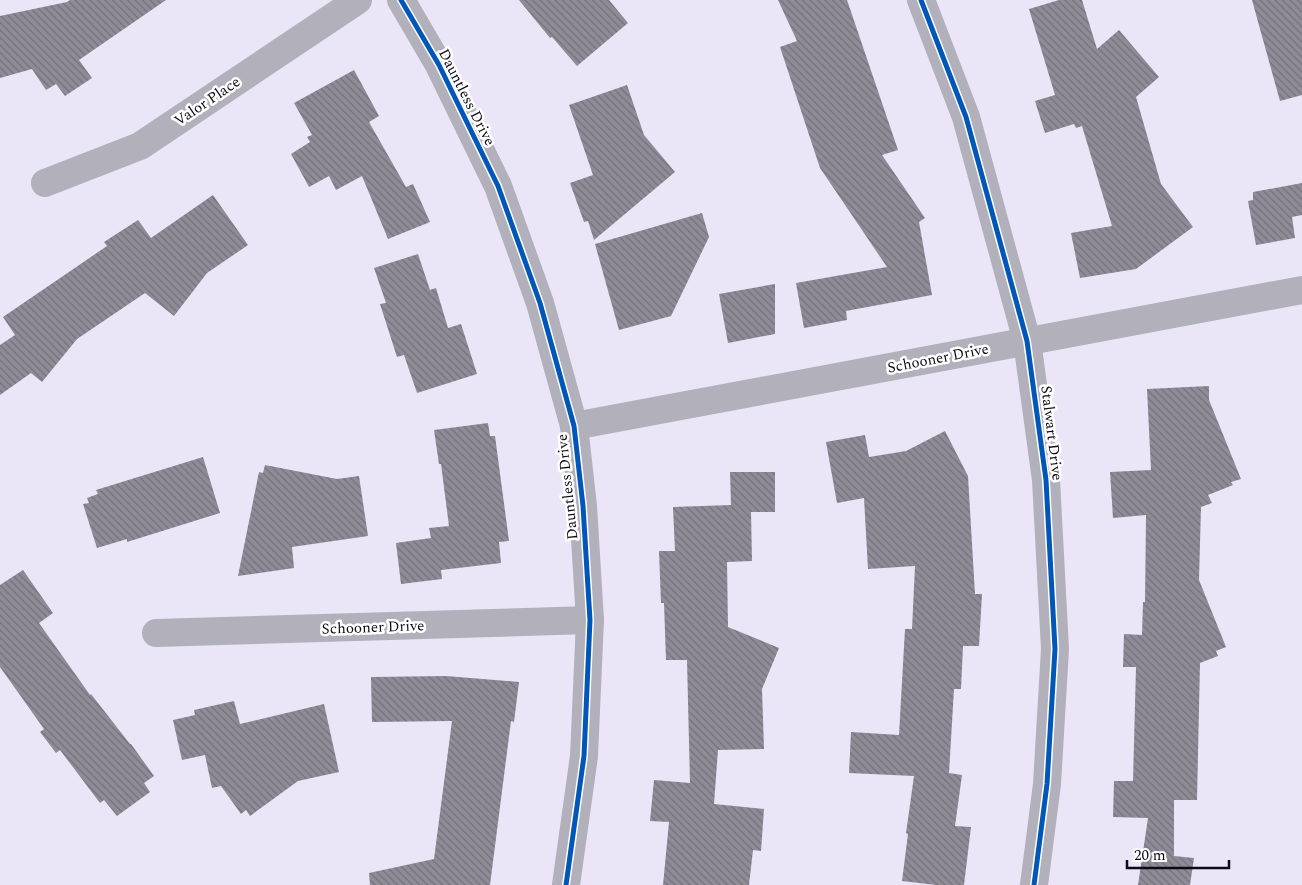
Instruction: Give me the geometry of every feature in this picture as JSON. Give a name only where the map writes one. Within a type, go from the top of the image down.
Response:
[{"type":"street","name":"Valor Place","points":[[45,183],[140,146],[358,0]]},
{"type":"street","name":"Dauntless Drive","points":[[401,0],[439,64],[498,186],[540,303],[574,426],[583,506],[590,620],[584,756],[566,885]]},
{"type":"street","name":"Stalwart Drive","points":[[921,0],[966,117],[1027,341],[1046,480],[1055,649],[1047,784],[1034,885]]},
{"type":"street","name":"Schooner Drive","points":[[574,426],[1302,290]]},
{"type":"street","name":"Schooner Drive","points":[[156,633],[590,620]]},
{"type":"building","points":[[70,0],[166,0],[79,60],[92,78],[65,96],[56,84],[46,90],[32,69],[0,78],[0,16]]},
{"type":"building","points":[[519,0],[609,0],[628,23],[577,66],[552,37],[550,38]]},
{"type":"building","points":[[778,0],[847,0],[898,150],[882,155],[925,218],[919,222],[932,295],[846,311],[847,320],[804,328],[796,283],[887,267],[820,168],[780,47],[797,41]]},
{"type":"building","points":[[1059,0],[1082,0],[1097,49],[1119,30],[1159,77],[1136,97],[1161,184],[1193,227],[1136,269],[1080,278],[1071,233],[1112,226],[1082,126],[1076,128],[1074,124],[1045,133],[1035,101],[1055,95],[1029,9]]},
{"type":"building","points":[[1252,0],[1302,0],[1302,95],[1280,101]]},
{"type":"building","points":[[354,70],[379,116],[369,122],[406,187],[413,184],[430,222],[388,239],[362,176],[336,190],[329,176],[309,187],[291,154],[310,142],[307,137],[312,135],[294,103]]},
{"type":"building","points":[[627,85],[644,135],[675,172],[594,240],[588,221],[584,222],[570,183],[593,175],[569,105]]},
{"type":"building","points":[[1302,183],[1302,215],[1292,217],[1295,238],[1256,245],[1248,201],[1253,200],[1253,192]]},
{"type":"building","points":[[213,195],[248,245],[207,273],[174,316],[145,293],[77,339],[42,382],[31,373],[0,395],[0,345],[15,335],[3,317],[107,246],[104,242],[138,220],[151,238]]},
{"type":"building","points":[[702,213],[709,237],[671,316],[619,330],[595,244]]},
{"type":"building","points":[[418,254],[430,290],[436,288],[448,328],[461,324],[477,374],[417,393],[404,355],[397,357],[380,304],[386,303],[374,268]]},
{"type":"building","points":[[775,284],[775,334],[728,343],[719,294]]},
{"type":"building","points":[[1209,386],[1209,400],[1241,479],[1231,482],[1233,485],[1208,495],[1212,503],[1201,507],[1199,580],[1226,647],[1216,651],[1218,656],[1200,663],[1197,800],[1174,800],[1174,856],[1194,858],[1190,885],[1138,885],[1148,818],[1113,817],[1114,781],[1133,781],[1136,667],[1123,667],[1124,634],[1142,635],[1143,602],[1145,602],[1146,515],[1113,518],[1110,472],[1151,470],[1147,389]]},
{"type":"building","points":[[488,423],[490,436],[495,436],[509,541],[499,542],[501,563],[441,570],[442,579],[401,584],[396,543],[431,538],[429,528],[449,526],[441,464],[439,464],[434,430]]},
{"type":"building","points":[[945,431],[968,476],[975,594],[982,594],[979,646],[963,646],[961,689],[954,689],[949,773],[962,775],[955,826],[971,827],[964,885],[936,885],[902,881],[914,776],[849,773],[851,732],[899,735],[905,629],[912,629],[915,566],[868,569],[864,498],[837,503],[826,442],[865,435],[869,457],[906,451]]},
{"type":"building","points":[[203,457],[220,513],[127,542],[127,539],[97,548],[83,504],[89,503],[87,498],[98,494],[96,490]]},
{"type":"building","points":[[265,465],[337,479],[359,476],[368,536],[292,547],[294,568],[238,576],[259,472],[263,473]]},
{"type":"building","points":[[730,472],[775,472],[775,512],[751,512],[752,561],[727,562],[728,627],[779,648],[762,689],[764,749],[718,750],[714,804],[764,809],[761,851],[753,850],[749,885],[663,885],[669,822],[650,821],[654,780],[690,783],[687,660],[666,660],[664,603],[661,603],[659,551],[675,551],[673,507],[731,505]]},
{"type":"building","points":[[23,570],[53,613],[39,623],[90,695],[131,744],[154,776],[144,783],[150,792],[117,816],[104,800],[100,803],[60,750],[56,753],[40,732],[44,729],[0,667],[0,585]]},
{"type":"building","points":[[446,676],[519,682],[514,722],[511,721],[490,885],[370,885],[369,873],[434,859],[452,721],[372,722],[371,677]]},
{"type":"building","points":[[234,701],[240,724],[324,704],[339,772],[298,781],[250,816],[246,810],[241,814],[221,786],[212,788],[205,755],[182,760],[173,720],[195,715],[194,710]]},
{"type":"cycle path","points":[[401,0],[439,65],[498,186],[540,303],[574,426],[583,506],[590,620],[584,756],[566,885]]},
{"type":"cycle path","points":[[921,0],[966,117],[1027,341],[1046,480],[1055,649],[1047,784],[1034,885]]}]
